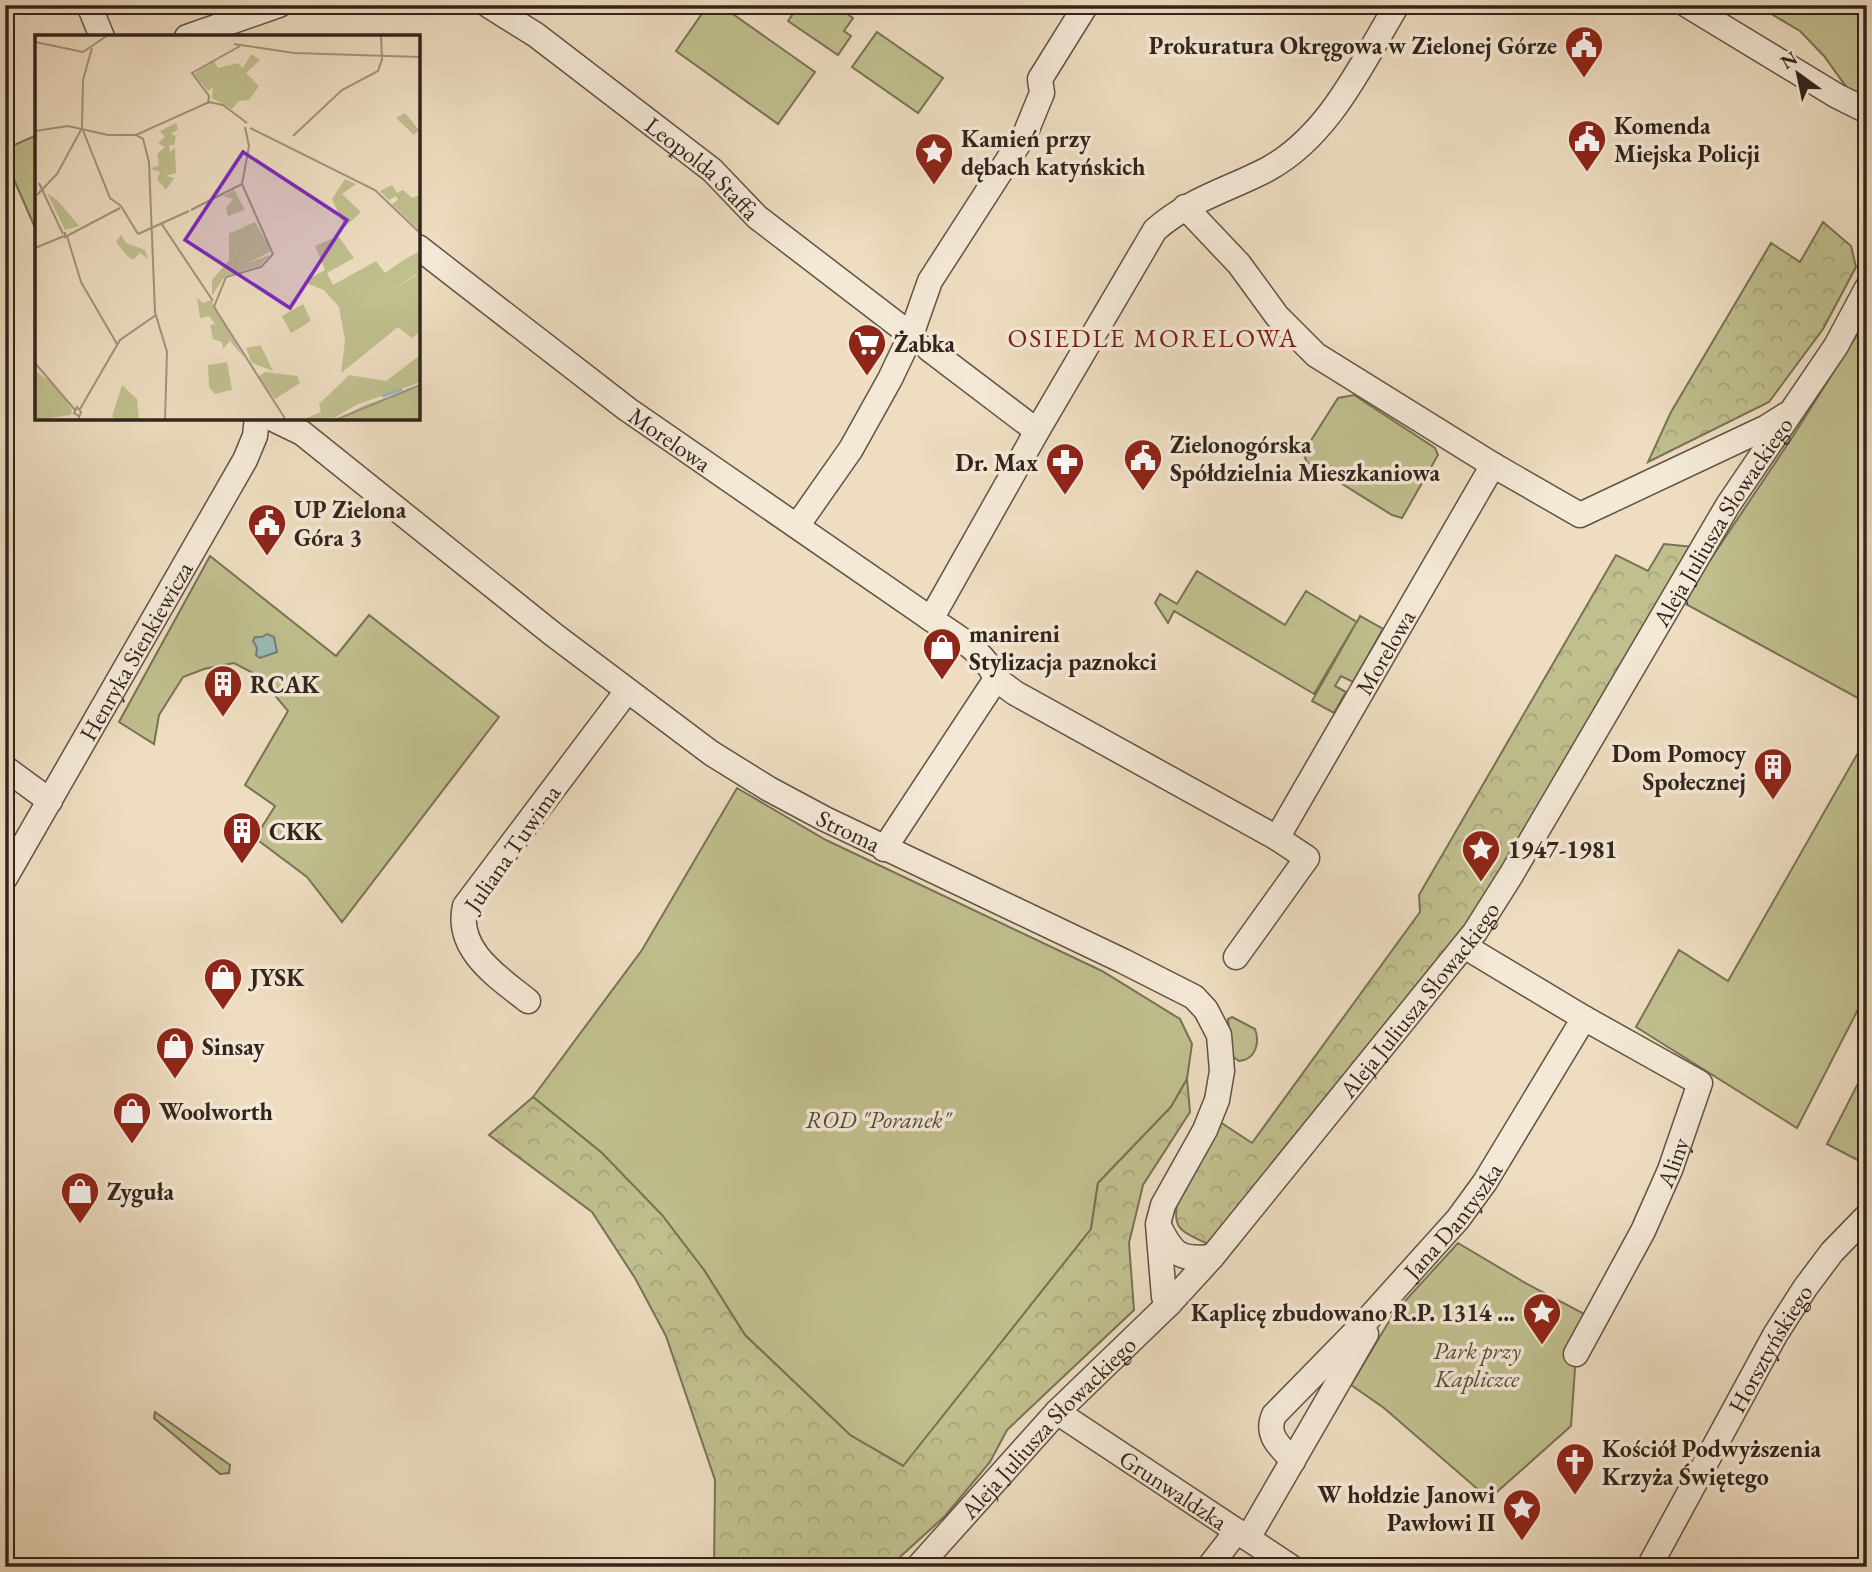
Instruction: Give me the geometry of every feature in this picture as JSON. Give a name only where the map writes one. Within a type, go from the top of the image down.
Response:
[{"type":"street","points":[[89,5],[101,35]]},
{"type":"street","points":[[193,35],[279,5]]},
{"type":"street","name":"Leopolda Staffa","points":[[488,5],[537,35],[704,164],[757,217],[1037,431]]},
{"type":"street","points":[[796,526],[851,449],[890,379],[920,342],[930,281],[1026,132],[1042,93],[1040,79],[1086,5]]},
{"type":"street","points":[[931,619],[1155,230],[1185,207],[1269,168],[1309,138],[1344,95],[1397,5]]},
{"type":"street","points":[[1688,5],[1837,96],[1867,111]]},
{"type":"street","points":[[1185,207],[1239,264],[1277,316],[1316,355],[1493,465],[1580,515],[1767,427],[1793,411]]},
{"type":"street","name":"Morelowa","points":[[420,249],[627,409],[931,619],[990,665],[996,679],[1015,693],[1277,838],[1307,858],[1236,957]]},
{"type":"street","name":"Aleja Juliusza Słowackiego","points":[[918,1567],[1057,1412],[1170,1303],[1212,1257],[1465,946],[1511,875],[1728,505],[1836,346],[1867,288]]},
{"type":"street","name":"Henryka Sienkiewicza","points":[[5,878],[248,454],[255,436],[257,420]]},
{"type":"street","name":"Stroma","points":[[275,420],[302,433],[626,691],[746,775],[884,849],[1194,997],[1206,1010],[1219,1035],[1222,1071],[1217,1100],[1205,1130],[1163,1205],[1158,1224],[1164,1297],[1170,1303]]},
{"type":"street","name":"Morelowa","points":[[1277,838],[1493,465]]},
{"type":"street","points":[[884,849],[996,679]]},
{"type":"street","name":"Juliana Tuwima","points":[[528,1001],[476,956],[466,939],[462,919],[466,906],[626,691]]},
{"type":"street","points":[[5,768],[51,801]]},
{"type":"street","points":[[1465,946],[1584,1018]]},
{"type":"street","name":"Jana Dantyszka","points":[[1209,1567],[1242,1534],[1293,1461],[1366,1336],[1368,1319],[1458,1219],[1485,1182],[1584,1018]]},
{"type":"street","name":"Aliny","points":[[1576,1354],[1648,1219],[1670,1170],[1700,1083],[1584,1018]]},
{"type":"street","name":"Horsztyńskiego","points":[[1648,1567],[1775,1335],[1832,1252],[1867,1216]]},
{"type":"street","points":[[1158,1224],[1170,1248],[1181,1256],[1194,1259],[1212,1257]]},
{"type":"street","points":[[1293,1461],[1273,1438],[1270,1426],[1274,1415],[1368,1319]]},
{"type":"street","name":"Grunwaldzka","points":[[1057,1412],[1291,1567]]},
{"type":"green space","points":[[708,5],[720,5],[815,72],[778,124],[676,51]]},
{"type":"green space","points":[[799,5],[835,5],[853,18],[844,31],[851,36],[838,55],[788,21]]},
{"type":"green space","points":[[1756,5],[1867,5],[1867,99],[1847,88],[1824,56],[1800,31]]},
{"type":"green space","points":[[877,32],[943,78],[918,113],[852,67]]},
{"type":"green space","points":[[35,136],[35,228],[5,159],[5,149]]},
{"type":"green space","points":[[1823,222],[1851,246],[1856,267],[1823,329],[1769,402],[1648,462],[1671,412],[1771,243],[1800,262]]},
{"type":"green space","points":[[1867,319],[1867,703],[1682,602],[1795,433]]},
{"type":"green space","points":[[1354,395],[1435,448],[1438,455],[1402,518],[1392,515],[1307,462],[1303,453],[1338,398]]},
{"type":"green space","points":[[1664,544],[1695,547],[1476,913],[1208,1244],[1187,1234],[1177,1221],[1177,1204],[1220,1122],[1252,1143],[1420,912],[1419,895],[1616,555],[1648,571]]},
{"type":"green space","points":[[210,556],[336,656],[369,615],[499,717],[342,922],[307,877],[255,838],[275,806],[245,785],[288,711],[266,680],[234,663],[204,669],[183,677],[159,715],[154,744],[119,722]]},
{"type":"green space","points":[[1197,571],[1285,625],[1306,591],[1357,622],[1360,616],[1383,629],[1353,682],[1341,676],[1335,686],[1346,692],[1334,713],[1312,701],[1356,623],[1314,694],[1174,611],[1168,623],[1155,603],[1160,594],[1177,604]]},
{"type":"green space","points":[[1867,737],[1867,992],[1797,1128],[1636,1027],[1679,950],[1728,981]]},
{"type":"green space","name":"ROD \"Poranek\"","points":[[737,788],[826,840],[1102,971],[1180,1019],[1192,1044],[1187,1079],[1171,1107],[1098,1183],[1091,1229],[904,1466],[850,1435],[745,1335],[704,1270],[602,1153],[533,1097],[642,950]]},
{"type":"green space","points":[[1232,1017],[1255,1029],[1255,1050],[1245,1060],[1239,1061],[1232,1056],[1228,1019]]},
{"type":"green space","points":[[1867,1066],[1867,1165],[1827,1144]]},
{"type":"green space","points":[[1187,1079],[1190,1112],[1143,1185],[1129,1243],[1134,1310],[1007,1430],[990,1462],[945,1516],[889,1567],[714,1567],[715,1480],[666,1336],[635,1278],[592,1212],[489,1135],[533,1097],[602,1153],[662,1215],[704,1270],[745,1335],[850,1435],[903,1466],[1091,1229],[1098,1183],[1171,1107]]},
{"type":"green space","name":"Park przy Kapliczce","points":[[1458,1243],[1590,1317],[1576,1354],[1571,1426],[1489,1499],[1384,1408],[1351,1385],[1394,1313]]},
{"type":"green space","points":[[155,1412],[230,1465],[229,1473],[220,1474],[154,1418]]},
{"type":"water","points":[[267,634],[274,637],[277,652],[260,658],[256,655],[257,648],[253,641],[255,637]]},
{"type":"place","name":"Prokuratura Okręgowa w Zielonej Górze","points":[[1584,79]]},
{"type":"place","name":"Komenda Miejska Policji","points":[[1587,173]]},
{"type":"place","name":"Kamień przy dębach katyńskich","points":[[934,186]]},
{"type":"place","name":"Żabka","points":[[867,377]]},
{"type":"place","name":"Zielonogórska Spółdzielnia Mieszkaniowa","points":[[1143,492]]},
{"type":"place","name":"Dr. Max","points":[[1065,496]]},
{"type":"place","name":"UP Zielona Góra 3","points":[[267,557]]},
{"type":"place","name":"manireni Stylizacja paznokci","points":[[942,681]]},
{"type":"place","name":"RCAK","points":[[223,718]]},
{"type":"place","name":"Dom Pomocy Społecznej","points":[[1773,801]]},
{"type":"place","name":"CKK","points":[[242,865]]},
{"type":"place","name":"1947-1981","points":[[1481,883]]},
{"type":"place","name":"JYSK","points":[[223,1011]]},
{"type":"place","name":"Sinsay","points":[[175,1080]]},
{"type":"place","name":"Woolworth","points":[[132,1145]]},
{"type":"place","name":"Zyguła","points":[[80,1225]]},
{"type":"place","name":"Kaplicę zbudowano R.P. 1314 ...","points":[[1542,1346]]},
{"type":"place","name":"Kościół Podwyższenia Krzyża Świętego","points":[[1575,1496]]},
{"type":"place","name":"W hołdzie Janowi Pawłowi II","points":[[1522,1542]]},
{"type":"district","name":"OSIEDLE MORELOWA","points":[[1153,338]]}]
